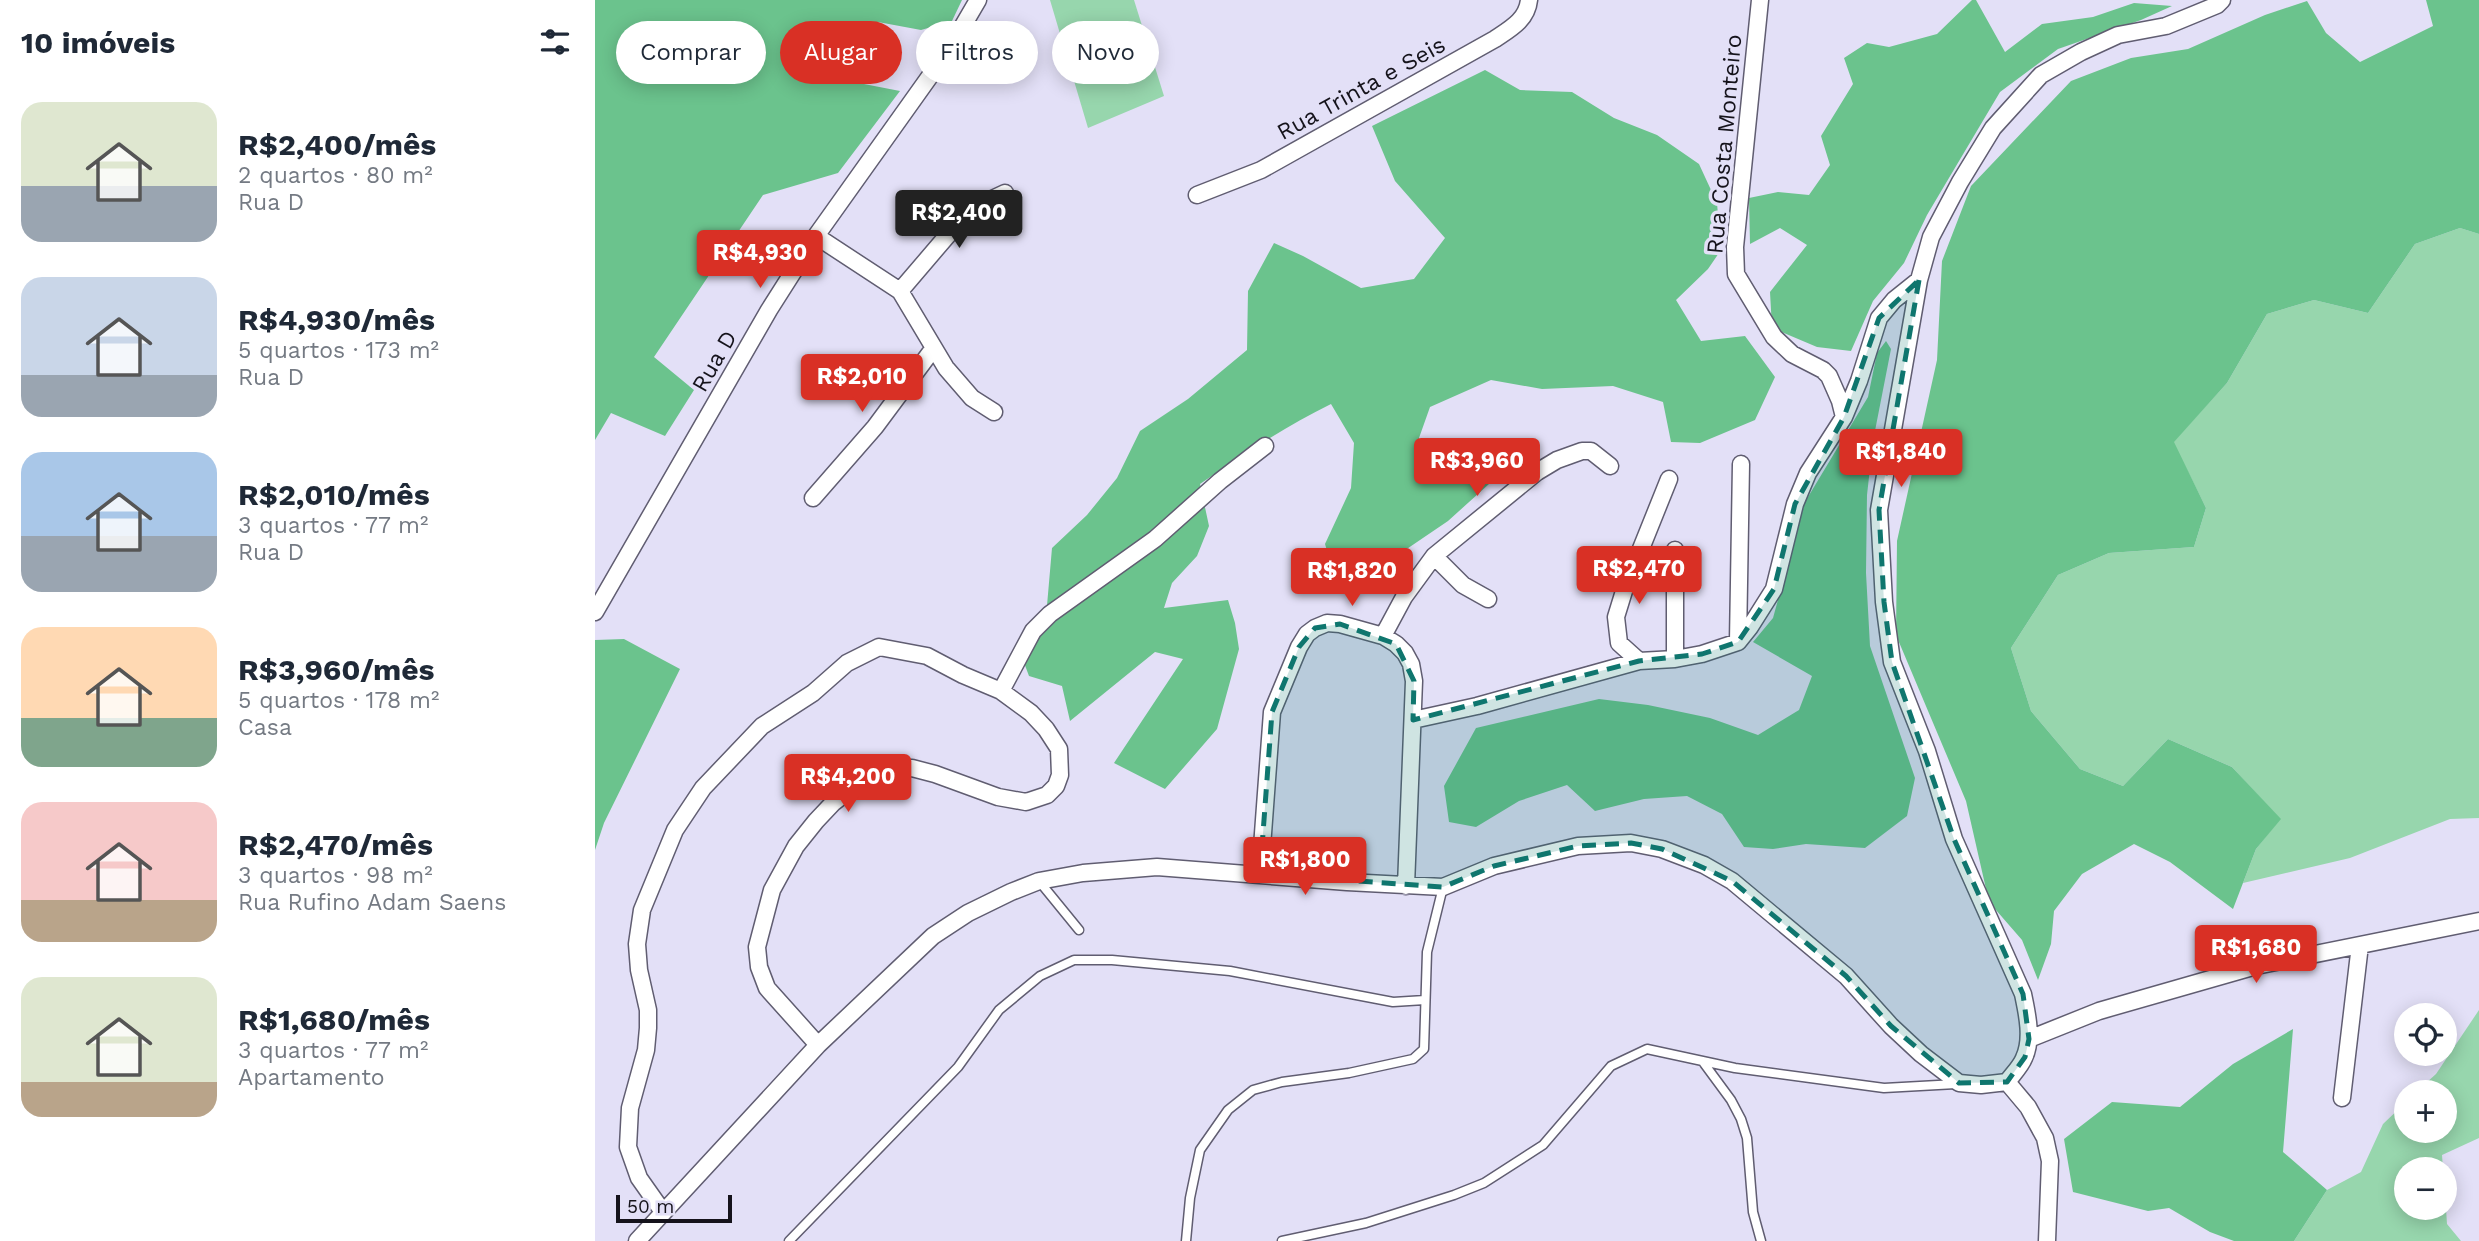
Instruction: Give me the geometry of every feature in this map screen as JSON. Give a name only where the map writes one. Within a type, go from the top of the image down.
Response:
[{"type":"street","name":"Rua D","points":[[595,612],[769,310],[815,236],[950,48],[978,0]]},
{"type":"street","name":"Rua Trinta e Seis","points":[[1197,195],[1261,170],[1495,39],[1521,20],[1529,0]]},
{"type":"street","name":"Rua Costa Monteiro","points":[[1760,0],[1735,247],[1736,274],[1781,346],[1829,376],[1844,417]]},
{"type":"street","points":[[637,1241],[818,1045],[933,936],[968,913],[1039,881],[1083,873],[1145,867],[1443,887],[1494,866],[1578,846],[1631,843],[1662,849],[1704,865],[1732,881],[1846,976],[1891,1026],[1921,1054],[1959,1083],[1980,1085],[2007,1082],[2025,1057],[2029,1039],[2023,994],[1954,839],[1927,751],[1892,662],[1884,602],[1879,510],[1919,280],[1931,237],[1960,182],[1993,128],[2041,75],[2118,35],[2166,26],[2223,0]]},
{"type":"street","points":[[900,292],[973,208],[1005,192]]},
{"type":"street","points":[[815,236],[900,292],[946,368],[972,398],[995,412]]},
{"type":"street","points":[[1413,720],[1477,706],[1639,661],[1702,654],[1738,642],[1761,612],[1774,589],[1795,504],[1808,473],[1844,417],[1859,381],[1879,318],[1894,300],[1919,280]]},
{"type":"street","points":[[813,498],[875,427],[933,349]]},
{"type":"street","points":[[1001,691],[1033,631],[1050,614],[1155,539],[1220,481],[1265,446]]},
{"type":"street","points":[[1383,636],[1404,597],[1434,556],[1517,488],[1571,453],[1591,451],[1610,466]]},
{"type":"street","points":[[1738,642],[1741,464]]},
{"type":"street","points":[[1639,661],[1619,643],[1616,617],[1669,479]]},
{"type":"street","points":[[1675,550],[1675,659]]},
{"type":"street","points":[[1434,556],[1463,585],[1488,599]]},
{"type":"street","points":[[1259,874],[1272,712],[1299,647],[1315,628],[1327,623],[1340,624],[1383,636],[1396,644],[1411,664],[1414,681],[1406,886]]},
{"type":"street","points":[[663,1212],[639,1178],[628,1147],[630,1108],[646,1050],[648,1028],[648,1010],[639,970],[637,944],[642,910],[675,831],[703,788],[762,726],[813,693],[847,663],[879,647],[926,656],[1001,691],[1031,713],[1059,749],[1060,775],[1056,786],[1047,795],[1026,802],[1007,799],[912,768],[889,770],[871,776],[833,803],[816,821],[796,846],[772,890],[757,947],[758,967],[767,988],[818,1045]]},
{"type":"street","points":[[2029,1039],[2099,1012],[2195,983],[2288,959],[2479,921]]},
{"type":"street","points":[[2342,1098],[2360,944]]},
{"type":"street","points":[[2007,1082],[2028,1107],[2045,1138],[2050,1161],[2047,1241]]},
{"type":"lane","points":[[1039,881],[1079,930]]},
{"type":"lane","points":[[1186,1241],[1190,1198],[1200,1150],[1228,1110],[1253,1090],[1413,1059],[1424,1049],[1427,952],[1443,887]]},
{"type":"lane","points":[[789,1241],[958,1067],[999,1010],[1040,976],[1074,960],[1112,960],[1230,971],[1393,1002],[1425,1000]]},
{"type":"lane","points":[[1282,1241],[1366,1223],[1454,1195],[1484,1182],[1543,1145],[1611,1066],[1647,1049],[1735,1068],[1884,1088],[1959,1083]]},
{"type":"lane","points":[[1703,1062],[1741,1118],[1747,1138],[1753,1212],[1761,1241]]},
{"type":"highlighted area","points":[[1919,280],[1879,510],[1884,602],[1892,662],[1954,839],[2023,994],[2029,1039],[2025,1057],[2007,1082],[1959,1083],[1891,1026],[1846,976],[1732,881],[1662,849],[1631,843],[1578,846],[1494,866],[1443,887],[1260,874],[1272,712],[1299,647],[1315,628],[1340,624],[1396,644],[1414,681],[1413,720],[1639,661],[1702,654],[1738,642],[1774,589],[1795,504],[1844,417],[1879,318]]},
{"type":"green space","points":[[595,0],[962,0],[952,21],[916,21],[916,29],[902,26],[902,21],[780,21],[780,84],[864,84],[900,91],[838,173],[763,195],[654,357],[694,390],[665,436],[611,413],[595,440]]},
{"type":"green space","points":[[1050,0],[1134,0],[1141,21],[1056,21]]},
{"type":"green space","points":[[1972,0],[1976,0],[2005,52],[2042,24],[2093,17],[2134,3],[2172,6],[2141,20],[2058,49],[2000,92],[1927,215],[1904,263],[1873,301],[1851,351],[1817,347],[1772,328],[1770,292],[1807,245],[1780,228],[1750,244],[1749,198],[1778,192],[1809,195],[1830,165],[1821,136],[1853,84],[1844,58],[1867,43],[1889,47],[1937,34]]},
{"type":"green space","points":[[2426,0],[2479,0],[2479,234],[2460,228],[2415,244],[2368,313],[2314,300],[2267,314],[2227,383],[2174,442],[2206,508],[2194,547],[2109,553],[2058,575],[2011,648],[2031,711],[2080,769],[2123,786],[2168,739],[2232,767],[2281,819],[2256,849],[2233,909],[2170,862],[2134,844],[2082,874],[2054,911],[2051,944],[2038,980],[2022,940],[1989,902],[1966,801],[1896,635],[1897,541],[1937,360],[1942,261],[1971,186],[2071,81],[2131,58],[2188,49],[2265,15],[2307,1],[2326,33],[2360,62],[2433,26]]},
{"type":"green space","points":[[1485,70],[1520,90],[1572,92],[1614,118],[1657,135],[1699,164],[1717,203],[1721,250],[1708,269],[1676,300],[1701,341],[1745,336],[1775,377],[1755,420],[1700,443],[1671,442],[1663,402],[1613,386],[1542,389],[1491,380],[1430,407],[1419,438],[1427,467],[1465,462],[1489,484],[1448,521],[1392,559],[1331,564],[1325,544],[1351,488],[1354,443],[1331,404],[1216,473],[1200,484],[1209,526],[1197,556],[1172,583],[1164,608],[1228,600],[1239,649],[1217,729],[1165,789],[1114,763],[1183,659],[1155,652],[1070,721],[1062,686],[1029,676],[1023,660],[1046,617],[1052,548],[1087,515],[1117,478],[1140,431],[1188,399],[1247,350],[1248,291],[1274,243],[1361,288],[1414,279],[1445,238],[1395,181],[1372,126]]},
{"type":"green space","points":[[1159,80],[1164,96],[1088,128],[1075,84],[1159,84]]},
{"type":"green space","points":[[2460,228],[2479,234],[2479,818],[2450,819],[2350,858],[2243,883],[2256,849],[2280,819],[2232,767],[2168,739],[2123,786],[2080,769],[2031,711],[2011,648],[2058,575],[2109,553],[2194,547],[2206,508],[2173,442],[2227,383],[2267,314],[2314,300],[2368,313],[2415,244]]},
{"type":"green space","points":[[1886,341],[1891,349],[1873,441],[1867,495],[1866,573],[1870,646],[1915,778],[1907,816],[1865,848],[1806,844],[1773,849],[1744,847],[1722,814],[1687,796],[1644,799],[1595,811],[1567,785],[1519,801],[1476,827],[1449,822],[1444,786],[1476,728],[1599,699],[1648,705],[1710,718],[1758,735],[1799,710],[1812,676],[1753,642],[1773,618],[1805,502],[1868,397],[1877,353]]},
{"type":"green space","points":[[624,639],[680,669],[604,823],[595,850],[595,640]]},
{"type":"green space","points":[[2479,1010],[2479,1138],[2442,1157],[2394,1157],[2394,1220],[2447,1220],[2461,1241],[2294,1241],[2327,1190],[2361,1172],[2383,1124],[2394,1113],[2394,1143],[2457,1143],[2457,1080],[2429,1080],[2441,1066],[2457,1066],[2457,1043]]},
{"type":"green space","points":[[2293,1029],[2283,1152],[2327,1190],[2294,1241],[2234,1241],[2210,1232],[2169,1208],[2148,1211],[2073,1192],[2064,1139],[2112,1102],[2180,1107],[2233,1064]]}]
